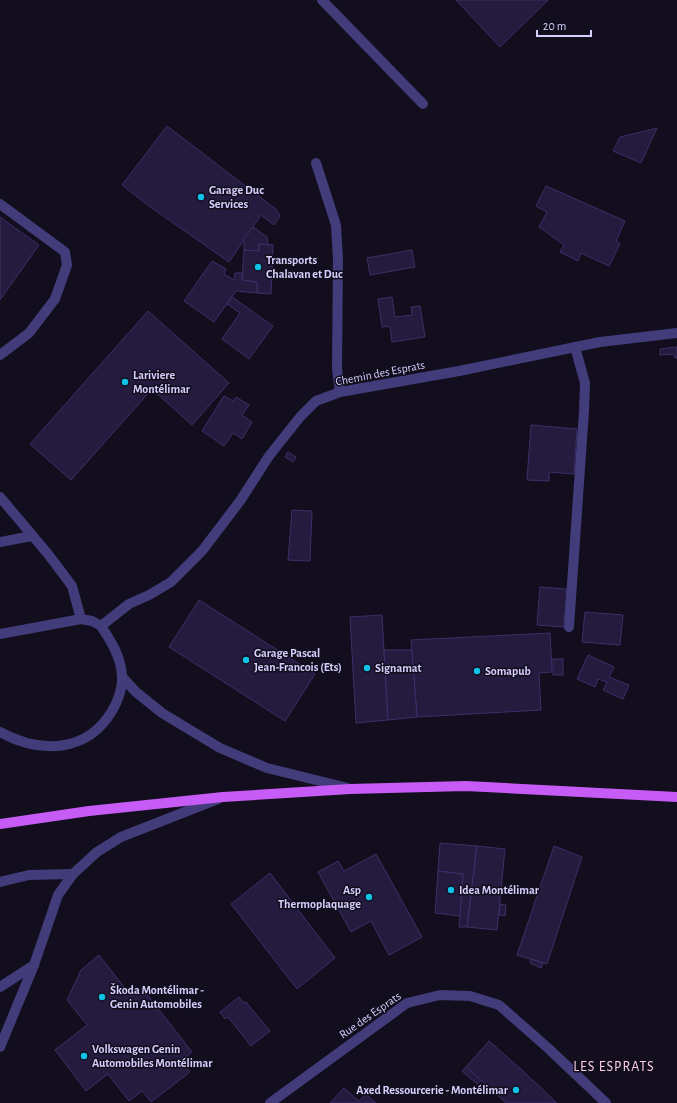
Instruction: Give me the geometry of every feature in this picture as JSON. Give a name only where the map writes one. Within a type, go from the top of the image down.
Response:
[{"type":"main road","points":[[0,824],[89,811],[223,797],[350,789],[466,786],[677,797]]},
{"type":"street","points":[[322,0],[423,104]]},
{"type":"street","points":[[316,163],[336,225],[338,259],[337,369],[340,392]]},
{"type":"street","points":[[0,204],[65,252],[67,265],[55,299],[29,333],[0,355]]},
{"type":"street","name":"Chemin des Esprats","points":[[101,626],[129,604],[171,582],[202,551],[231,512],[269,456],[300,417],[316,401],[340,392],[459,371],[600,342],[677,333]]},
{"type":"street","points":[[569,627],[585,383],[575,347]]},
{"type":"street","points":[[0,497],[48,554],[72,586],[81,619]]},
{"type":"street","points":[[0,542],[32,536]]},
{"type":"street","points":[[0,634],[81,619],[92,621],[101,626],[118,655],[122,677],[118,702],[106,722],[97,731],[86,738],[71,744],[53,747],[32,744],[11,738],[0,732]]},
{"type":"street","points":[[122,677],[136,692],[162,713],[220,748],[267,768],[350,789]]},
{"type":"street","points":[[0,1047],[34,965],[58,895],[73,874],[97,852],[121,838],[223,797]]},
{"type":"street","points":[[0,882],[29,875],[73,874]]},
{"type":"street","points":[[0,987],[34,965]]},
{"type":"street","name":"Rue des Esprats","points":[[270,1103],[407,1003],[440,995],[470,996],[498,1005],[606,1103]]},
{"type":"building","points":[[456,0],[548,0],[500,47]]},
{"type":"building","points":[[167,126],[277,210],[280,216],[274,225],[261,215],[229,262],[149,206],[122,185]]},
{"type":"building","points":[[657,128],[641,163],[613,151],[620,137]]},
{"type":"building","points":[[546,186],[625,221],[616,241],[620,244],[609,266],[581,253],[578,261],[560,252],[564,245],[539,227],[547,212],[536,206]]},
{"type":"building","points":[[0,217],[39,245],[0,300]]},
{"type":"building","points":[[253,227],[267,237],[268,245],[259,244],[259,251],[244,250],[244,238]]},
{"type":"building","points":[[259,244],[273,245],[271,294],[257,293],[257,282],[242,280],[244,250],[259,251]]},
{"type":"building","points":[[412,250],[415,267],[370,275],[367,258]]},
{"type":"building","points":[[212,261],[226,269],[224,274],[234,280],[235,273],[242,273],[242,280],[257,282],[257,293],[236,291],[214,322],[184,301]]},
{"type":"building","points":[[232,297],[273,326],[249,359],[222,339],[240,313],[227,304]]},
{"type":"building","points":[[392,297],[395,317],[412,315],[411,307],[420,306],[425,337],[392,342],[390,326],[382,327],[378,299]]},
{"type":"building","points":[[148,311],[229,383],[192,425],[152,389],[71,480],[30,444]]},
{"type":"building","points":[[677,347],[677,358],[675,358],[674,354],[660,355],[660,349]]},
{"type":"building","points":[[224,396],[233,401],[236,397],[249,405],[242,415],[252,422],[242,439],[233,433],[224,446],[202,431]]},
{"type":"building","points":[[531,425],[577,429],[574,474],[549,472],[549,481],[527,480]]},
{"type":"building","points":[[288,452],[296,457],[293,462],[285,457]]},
{"type":"building","points":[[292,510],[312,511],[310,561],[288,560]]},
{"type":"building","points":[[540,587],[567,589],[564,627],[537,625]]},
{"type":"building","points":[[199,600],[315,674],[285,721],[169,647]]},
{"type":"building","points":[[585,612],[623,615],[620,645],[582,642]]},
{"type":"building","points":[[382,615],[388,720],[356,723],[350,617]]},
{"type":"building","points":[[550,633],[552,672],[539,673],[541,710],[417,717],[411,640]]},
{"type":"building","points":[[384,650],[412,650],[417,717],[388,720]]},
{"type":"building","points":[[588,655],[614,667],[609,677],[629,685],[623,699],[603,690],[607,682],[598,679],[595,687],[577,679]]},
{"type":"building","points":[[553,659],[563,659],[563,675],[553,675]]},
{"type":"building","points":[[440,843],[477,846],[467,927],[459,927],[463,874],[438,871]]},
{"type":"building","points":[[477,846],[505,849],[497,930],[467,927]]},
{"type":"building","points":[[554,846],[582,857],[547,964],[517,955]]},
{"type":"building","points":[[376,854],[422,937],[389,955],[371,921],[351,932],[318,872],[338,861],[344,871]]},
{"type":"building","points":[[438,871],[463,874],[460,916],[435,913]]},
{"type":"building","points":[[270,873],[335,958],[297,989],[231,904]]},
{"type":"building","points":[[500,904],[506,905],[505,916],[499,915]]},
{"type":"building","points":[[99,955],[131,996],[142,988],[192,1052],[181,1061],[190,1072],[151,1102],[142,1091],[129,1101],[108,1074],[86,1091],[55,1050],[87,1025],[67,1000],[81,970]]},
{"type":"building","points":[[531,959],[543,963],[541,968],[530,963]]},
{"type":"building","points":[[239,997],[244,1003],[246,1002],[270,1031],[251,1046],[228,1017],[225,1019],[220,1012]]},
{"type":"building","points":[[489,1041],[557,1103],[506,1103],[466,1067]]},
{"type":"building","points":[[466,1067],[481,1080],[477,1084],[462,1071]]},
{"type":"building","points":[[344,1088],[359,1101],[366,1094],[376,1103],[330,1103]]},
{"type":"place","name":"Garage Duc Services","points":[[201,197]]},
{"type":"place","name":"Transports Chalavan et Duc","points":[[258,267]]},
{"type":"place","name":"Lariviere Montélimar","points":[[125,382]]},
{"type":"place","name":"Garage Pascal Jean-Francois (Ets)","points":[[246,660]]},
{"type":"place","name":"Signamat","points":[[367,668]]},
{"type":"place","name":"Somapub","points":[[477,671]]},
{"type":"place","name":"Idea Montélimar","points":[[451,890]]},
{"type":"place","name":"Asp Thermoplaquage","points":[[369,897]]},
{"type":"place","name":"Škoda Montélimar - Genin Automobiles","points":[[102,997]]},
{"type":"place","name":"Volkswagen Genin Automobiles Montélimar","points":[[84,1056]]},
{"type":"place","name":"Axed Ressourcerie - Montélimar","points":[[516,1090]]},
{"type":"district","name":"LES ESPRATS","points":[[614,1066]]}]
